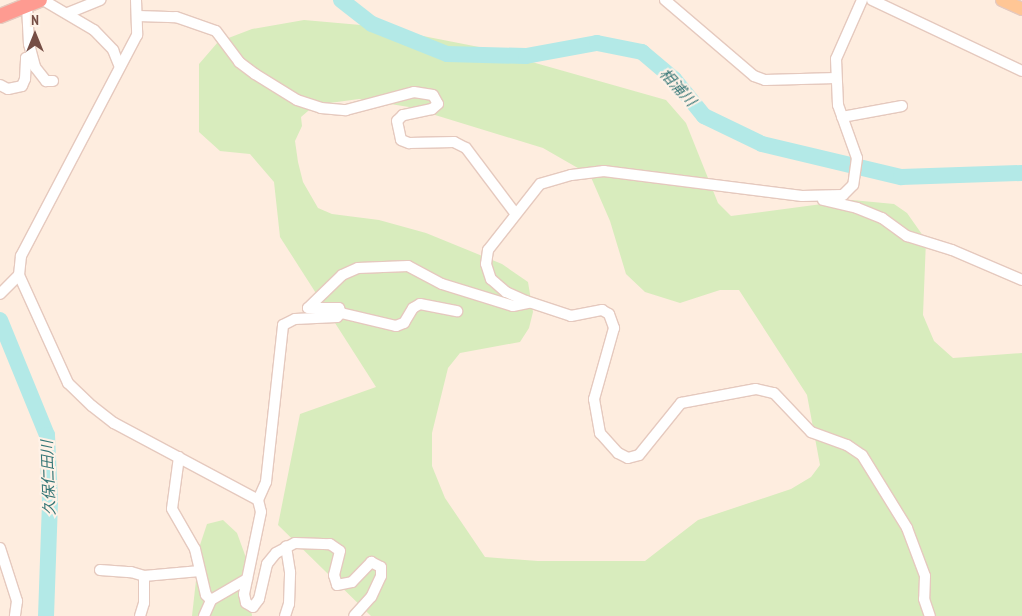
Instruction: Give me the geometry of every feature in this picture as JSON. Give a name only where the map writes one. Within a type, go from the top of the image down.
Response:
[{"type":"highway","points":[[0,16],[42,0]]},
{"type":"main road","points":[[1002,0],[1022,9]]},
{"type":"street","points":[[42,0],[68,12],[94,30],[113,50],[120,67]]},
{"type":"street","points":[[68,12],[100,0]]},
{"type":"street","points":[[136,0],[138,16],[136,35],[21,256],[19,275],[68,383],[114,423],[258,500]]},
{"type":"street","points":[[665,0],[754,76],[765,80],[836,78]]},
{"type":"street","points":[[862,0],[836,59],[838,105],[857,158],[854,185],[843,195],[815,196],[604,171],[540,184],[515,213],[488,250],[486,264],[491,279],[506,292],[532,303],[571,316],[602,310],[610,314],[614,328],[594,398],[600,434],[618,453],[628,458],[639,455],[681,403],[756,389],[774,393],[811,432],[847,445],[862,455],[907,528],[925,576],[924,599],[930,616]]},
{"type":"street","points":[[872,0],[1022,71]]},
{"type":"street","points":[[27,6],[32,57],[35,67],[46,81],[53,81]]},
{"type":"street","points":[[138,16],[176,17],[216,31],[240,62],[255,74],[297,100],[321,108],[346,110],[414,92],[433,95],[438,104],[432,109],[403,115],[397,121],[401,140],[409,143],[454,142],[466,148],[515,213]]},
{"type":"street","points":[[0,85],[8,89],[22,86],[26,79],[26,58],[32,57]]},
{"type":"street","points":[[842,117],[902,106]]},
{"type":"street","points":[[815,196],[882,218],[907,236],[952,250],[1022,280]]},
{"type":"street","points":[[341,313],[339,308],[308,308],[310,303],[342,274],[358,268],[408,266],[442,284],[513,306],[532,303]]},
{"type":"street","points":[[0,294],[19,275]]},
{"type":"street","points":[[354,616],[371,597],[381,576],[381,567],[371,562],[352,582],[337,585],[334,575],[340,551],[337,546],[294,543],[286,546],[267,564],[259,599],[252,607],[243,598],[261,512],[258,500],[266,482],[283,325],[295,319],[329,319],[341,313],[396,326],[404,323],[413,308],[420,304],[457,311]]},
{"type":"street","points":[[179,457],[172,508],[187,530],[206,595],[211,600]]},
{"type":"street","points":[[285,616],[289,580],[286,546]]},
{"type":"street","points":[[0,548],[17,601],[15,616]]},
{"type":"street","points":[[100,570],[131,572],[144,576],[200,571]]},
{"type":"street","points":[[140,616],[144,603],[144,576]]},
{"type":"street","points":[[204,616],[211,600],[247,579]]},
{"type":"green space","points":[[304,20],[372,26],[479,47],[666,100],[686,123],[718,203],[731,216],[852,200],[894,204],[907,213],[926,240],[923,315],[934,341],[953,358],[1022,353],[1022,616],[371,616],[278,525],[300,414],[376,387],[280,237],[274,182],[250,154],[220,151],[199,132],[199,64],[218,42],[252,29]],"holes":[[[359,99],[409,107],[543,148],[590,175],[610,221],[626,274],[645,292],[680,303],[720,290],[739,290],[807,395],[820,465],[811,477],[791,489],[698,520],[645,561],[538,561],[485,557],[445,498],[432,466],[432,433],[448,368],[460,353],[520,342],[529,328],[533,312],[528,282],[502,264],[426,233],[379,220],[332,214],[318,208],[303,182],[298,162],[295,141],[302,126],[301,117],[315,105]]]},
{"type":"green space","points":[[223,520],[237,533],[245,555],[252,616],[192,616],[200,545],[207,524]]},
{"type":"waterway","name":"相浦川","points":[[341,0],[372,24],[447,54],[526,56],[597,43],[642,52],[674,79],[704,116],[762,144],[901,177],[1022,173]]},
{"type":"waterway","name":"久保仁田川","points":[[0,320],[47,435],[50,502],[46,616]]}]
